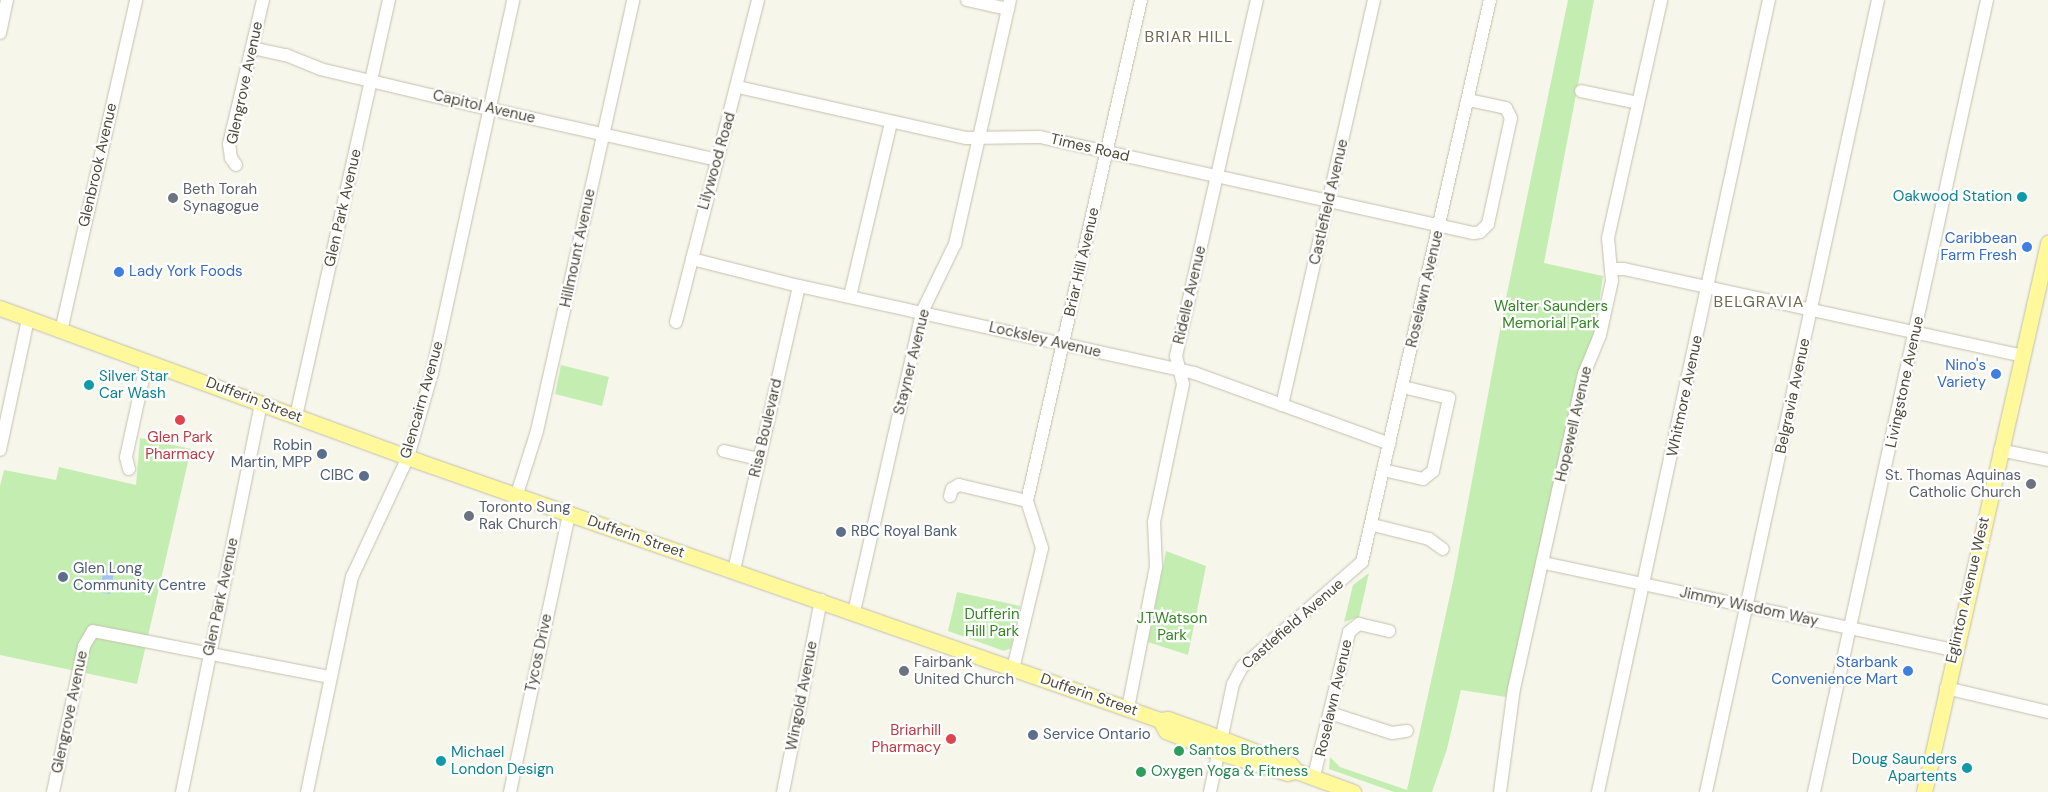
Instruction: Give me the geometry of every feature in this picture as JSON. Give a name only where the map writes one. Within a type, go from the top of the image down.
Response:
[{"type":"main road","name":"Eglinton Avenue West","points":[[1924,792],[2048,242]]},
{"type":"main road","name":"Dufferin Street","points":[[0,308],[569,514],[821,600],[1160,720],[1168,720],[1219,745],[1291,764],[1296,771],[1314,776],[1346,791]]},
{"type":"street","points":[[0,33],[7,0]]},
{"type":"street","name":"Glenbrook Avenue","points":[[60,331],[136,0]]},
{"type":"street","name":"Glengrove Avenue","points":[[236,165],[231,158],[229,144],[263,0]]},
{"type":"street","name":"Glen Park Avenue","points":[[296,416],[389,0]]},
{"type":"street","name":"Glencairn Avenue","points":[[307,792],[352,577],[408,457],[432,373],[513,0]]},
{"type":"street","name":"Hillmount Avenue","points":[[517,494],[537,431],[633,0]]},
{"type":"street","name":"Lilywood Road","points":[[676,322],[717,160],[738,87],[758,0]]},
{"type":"street","points":[[967,0],[1009,5]]},
{"type":"street","name":"Briar Hill Avenue","points":[[1027,501],[1141,0]]},
{"type":"street","name":"Ridelle Avenue","points":[[1128,708],[1156,567],[1154,522],[1183,384],[1176,356],[1257,0]]},
{"type":"street","name":"Castlefield Avenue","points":[[1282,405],[1374,0]]},
{"type":"street","name":"Roselawn Avenue","points":[[1352,574],[1362,562],[1373,526],[1383,470],[1490,0]]},
{"type":"street","name":"Hopewell Avenue","points":[[1500,792],[1512,699],[1544,563],[1584,374],[1605,316],[1612,269],[1608,238],[1661,0]]},
{"type":"street","name":"Whitmore Avenue","points":[[1598,792],[1769,0]]},
{"type":"street","name":"Belgravia Avenue","points":[[1706,792],[1878,0]]},
{"type":"street","name":"Livingstone Avenue","points":[[1814,792],[1916,333],[1987,0]]},
{"type":"street","name":"Stayner Avenue","points":[[854,612],[922,312],[955,244],[1009,5]]},
{"type":"street","name":"Capitol Avenue","points":[[252,48],[489,109],[717,160]]},
{"type":"street","name":"Times Road","points":[[738,87],[891,123],[978,140],[1040,137],[1440,226],[1480,232],[1488,224],[1511,118],[1506,108],[1468,100]]},
{"type":"street","points":[[1581,90],[1638,103]]},
{"type":"street","points":[[850,296],[891,123]]},
{"type":"street","name":"Locksley Avenue","points":[[692,259],[799,286],[1180,370],[1390,444]]},
{"type":"street","points":[[1612,269],[1624,268],[2022,356]]},
{"type":"street","name":"Risa Boulevard","points":[[734,570],[799,286]]},
{"type":"street","points":[[0,450],[28,319]]},
{"type":"street","points":[[129,469],[126,457],[147,361]]},
{"type":"street","points":[[1383,470],[1423,479],[1432,475],[1449,398],[1403,387]]},
{"type":"street","name":"Glen Park Avenue","points":[[182,792],[261,403]]},
{"type":"street","points":[[2000,450],[2048,460]]},
{"type":"street","points":[[724,451],[759,459]]},
{"type":"street","points":[[950,496],[952,489],[959,485],[1027,501],[1042,548],[1013,669]]},
{"type":"street","name":"Tycos Drive","points":[[510,792],[569,514]]},
{"type":"street","points":[[1373,526],[1429,539],[1443,549]]},
{"type":"street","name":"Jimmy Wisdom Way","points":[[1544,563],[1955,650]]},
{"type":"street","name":"Castlefield Avenue","points":[[1210,792],[1233,684],[1242,667],[1352,574]]},
{"type":"street","name":"Wingold Avenue","points":[[783,792],[821,600]]},
{"type":"street","name":"Roselawn Avenue","points":[[1314,776],[1349,632],[1359,624],[1389,631]]},
{"type":"street","name":"Glengrove Avenue","points":[[53,792],[84,646],[90,633],[98,631],[210,653]]},
{"type":"street","points":[[210,653],[330,677]]},
{"type":"street","points":[[1946,688],[2048,712]]},
{"type":"street","points":[[1330,713],[1392,733],[1406,731]]},
{"type":"green space","name":"Walter Saunders Memorial Park","points":[[1568,0],[1594,0],[1544,263],[1603,276],[1595,331],[1579,370],[1506,697],[1461,690],[1447,749],[1432,792],[1394,792],[1329,769],[1330,757],[1340,767],[1407,790],[1454,577],[1506,298]]},
{"type":"green space","points":[[561,365],[609,377],[602,406],[555,394]]},
{"type":"green space","points":[[140,438],[191,449],[137,684],[0,655],[0,486],[4,470],[56,480],[59,467],[136,485]]},
{"type":"green space","name":"J.T.Watson Park","points":[[1166,551],[1206,566],[1188,655],[1148,642]]},
{"type":"green space","points":[[1369,573],[1359,617],[1344,622],[1353,585]]},
{"type":"green space","name":"Dufferin Hill Park","points":[[957,592],[1020,606],[1011,648],[1004,651],[948,631]]},
{"type":"water","points":[[104,570],[114,572],[110,594],[99,592]]},
{"type":"place","name":"Oakwood Station","points":[[2022,197]]},
{"type":"place","name":"Beth Torah Synagogue","points":[[173,198]]},
{"type":"place","name":"Caribbean Farm Fresh","points":[[2027,247]]},
{"type":"place","name":"Lady York Foods","points":[[119,272]]},
{"type":"place","name":"Nino's Variety","points":[[1996,374]]},
{"type":"place","name":"Silver Star Car Wash","points":[[89,385]]},
{"type":"place","name":"Glen Park Pharmacy","points":[[180,420]]},
{"type":"place","name":"Robin Martin, MPP","points":[[322,454]]},
{"type":"place","name":"CIBC","points":[[364,476]]},
{"type":"place","name":"St. Thomas Aquinas Catholic Church","points":[[2031,484]]},
{"type":"place","name":"Toronto Sung Rak Church","points":[[469,516]]},
{"type":"place","name":"RBC Royal Bank","points":[[841,532]]},
{"type":"place","name":"Glen Long Community Centre","points":[[63,577]]},
{"type":"place","name":"Fairbank United Church","points":[[904,671]]},
{"type":"place","name":"Starbank Convenience Mart","points":[[1908,671]]},
{"type":"place","name":"Service Ontario","points":[[1033,735]]},
{"type":"place","name":"Briarhill Pharmacy","points":[[951,739]]},
{"type":"place","name":"Santos Brothers","points":[[1179,751]]},
{"type":"place","name":"Michael London Design","points":[[441,761]]},
{"type":"place","name":"Doug Saunders Apartents","points":[[1967,768]]},
{"type":"place","name":"Oxygen Yoga & Fitness","points":[[1141,772]]},
{"type":"district","name":"BRIAR HILL","points":[[1189,37]]},
{"type":"district","name":"BELGRAVIA","points":[[1759,302]]}]
